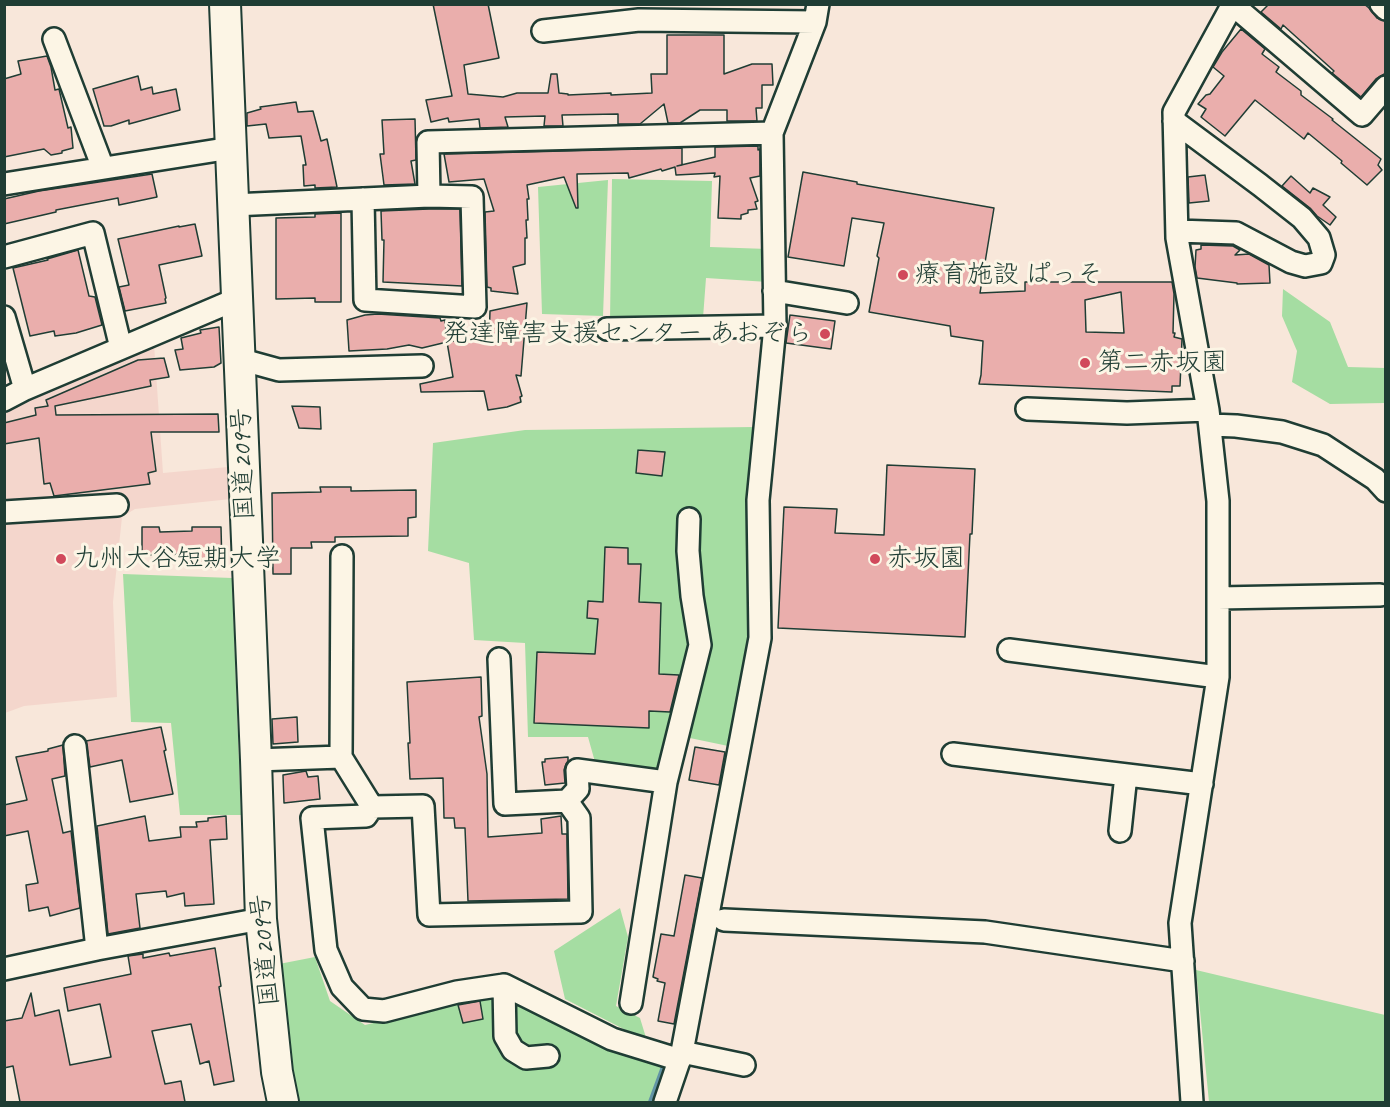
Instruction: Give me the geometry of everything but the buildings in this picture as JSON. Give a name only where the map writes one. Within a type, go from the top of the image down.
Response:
[{"type":"highway","name":"国道209号","points":[[225,4],[261,919],[277,1072],[284,1102]]},
{"type":"street","points":[[1381,4],[1386,9]]},
{"type":"street","points":[[1192,1102],[1180,923],[1218,677],[1218,501],[1209,418],[1177,231],[1174,112],[1233,5],[1362,115],[1386,87]]},
{"type":"street","points":[[543,31],[639,20],[817,13],[772,133],[775,326],[758,500],[760,638],[681,1056],[665,1102]]},
{"type":"street","points":[[54,39],[104,168]]},
{"type":"street","points":[[1174,121],[1302,218],[1319,238],[1324,255],[1321,263],[1305,266],[1291,262],[1236,233],[1177,231]]},
{"type":"street","points":[[429,196],[428,142],[772,133]]},
{"type":"street","points":[[5,183],[231,148]]},
{"type":"street","points":[[233,205],[363,199],[429,196],[472,197],[475,307],[365,300],[363,199]]},
{"type":"street","points":[[4,257],[93,232],[121,348]]},
{"type":"street","points":[[774,291],[847,303]]},
{"type":"street","points":[[4,400],[24,389],[237,299]]},
{"type":"street","points":[[4,317],[24,389]]},
{"type":"street","points":[[607,329],[775,326]]},
{"type":"street","points":[[239,359],[279,370],[422,366]]},
{"type":"street","points":[[1027,409],[1209,418],[1236,426],[1282,432],[1323,446],[1375,479],[1386,491]]},
{"type":"street","points":[[4,512],[117,505]]},
{"type":"street","points":[[632,1003],[666,782],[700,645],[688,551],[689,519]]},
{"type":"street","points":[[342,556],[341,757],[372,807]]},
{"type":"street","points":[[1218,598],[1380,595]]},
{"type":"street","points":[[1009,650],[1218,677]]},
{"type":"street","points":[[499,659],[504,804],[567,801],[578,789],[577,770],[666,782]]},
{"type":"street","points":[[75,746],[97,949]]},
{"type":"street","points":[[953,754],[1202,784]]},
{"type":"street","points":[[256,760],[341,757]]},
{"type":"street","points":[[1120,831],[1126,775]]},
{"type":"street","points":[[372,807],[423,806],[429,915],[581,912],[579,818],[567,801]]},
{"type":"street","points":[[372,807],[366,816],[312,818],[326,950],[342,987],[363,1009],[384,1011],[458,992],[504,985],[612,1039],[681,1056],[744,1065]]},
{"type":"street","points":[[4,969],[97,949],[261,919]]},
{"type":"street","points":[[724,920],[985,932],[1183,961]]},
{"type":"street","points":[[504,985],[505,1036],[513,1050],[526,1058],[548,1056]]},
{"type":"shaded area","name":"九州大谷短期大学","points":[[154,344],[163,473],[228,467],[231,499],[135,509],[122,517],[113,602],[117,697],[24,706],[5,713],[4,413]]},
{"type":"green space","points":[[612,179],[712,181],[710,247],[768,249],[768,282],[706,278],[703,318],[610,321]]},
{"type":"green space","points":[[608,180],[603,316],[542,314],[538,187]]},
{"type":"green space","points":[[1283,289],[1330,322],[1348,367],[1385,368],[1385,403],[1330,404],[1292,382],[1297,351],[1282,316]]},
{"type":"green space","points":[[754,427],[750,640],[733,747],[685,737],[663,771],[595,762],[588,737],[528,737],[525,643],[474,640],[469,563],[428,551],[433,443],[525,430]]},
{"type":"green space","points":[[123,574],[232,578],[241,815],[180,815],[171,723],[131,722]]},
{"type":"green space","points":[[620,908],[628,937],[616,1006],[640,1018],[647,1041],[565,999],[554,951]]},
{"type":"green space","points":[[315,957],[330,1001],[365,1025],[491,995],[510,993],[672,1064],[657,1102],[295,1102],[279,964]]},
{"type":"green space","points":[[1196,970],[1385,1015],[1385,1102],[1209,1102]]},
{"type":"waterway","points":[[651,1102],[665,1064]]},
{"type":"place","name":"療育施設 ぱっそ","points":[[903,275]]},
{"type":"place","name":"発達障害支援センター あおぞら","points":[[825,334]]},
{"type":"place","name":"第二赤坂園","points":[[1085,363]]},
{"type":"place","name":"九州大谷短期大学","points":[[61,559]]},
{"type":"place","name":"赤坂園","points":[[875,559]]}]
